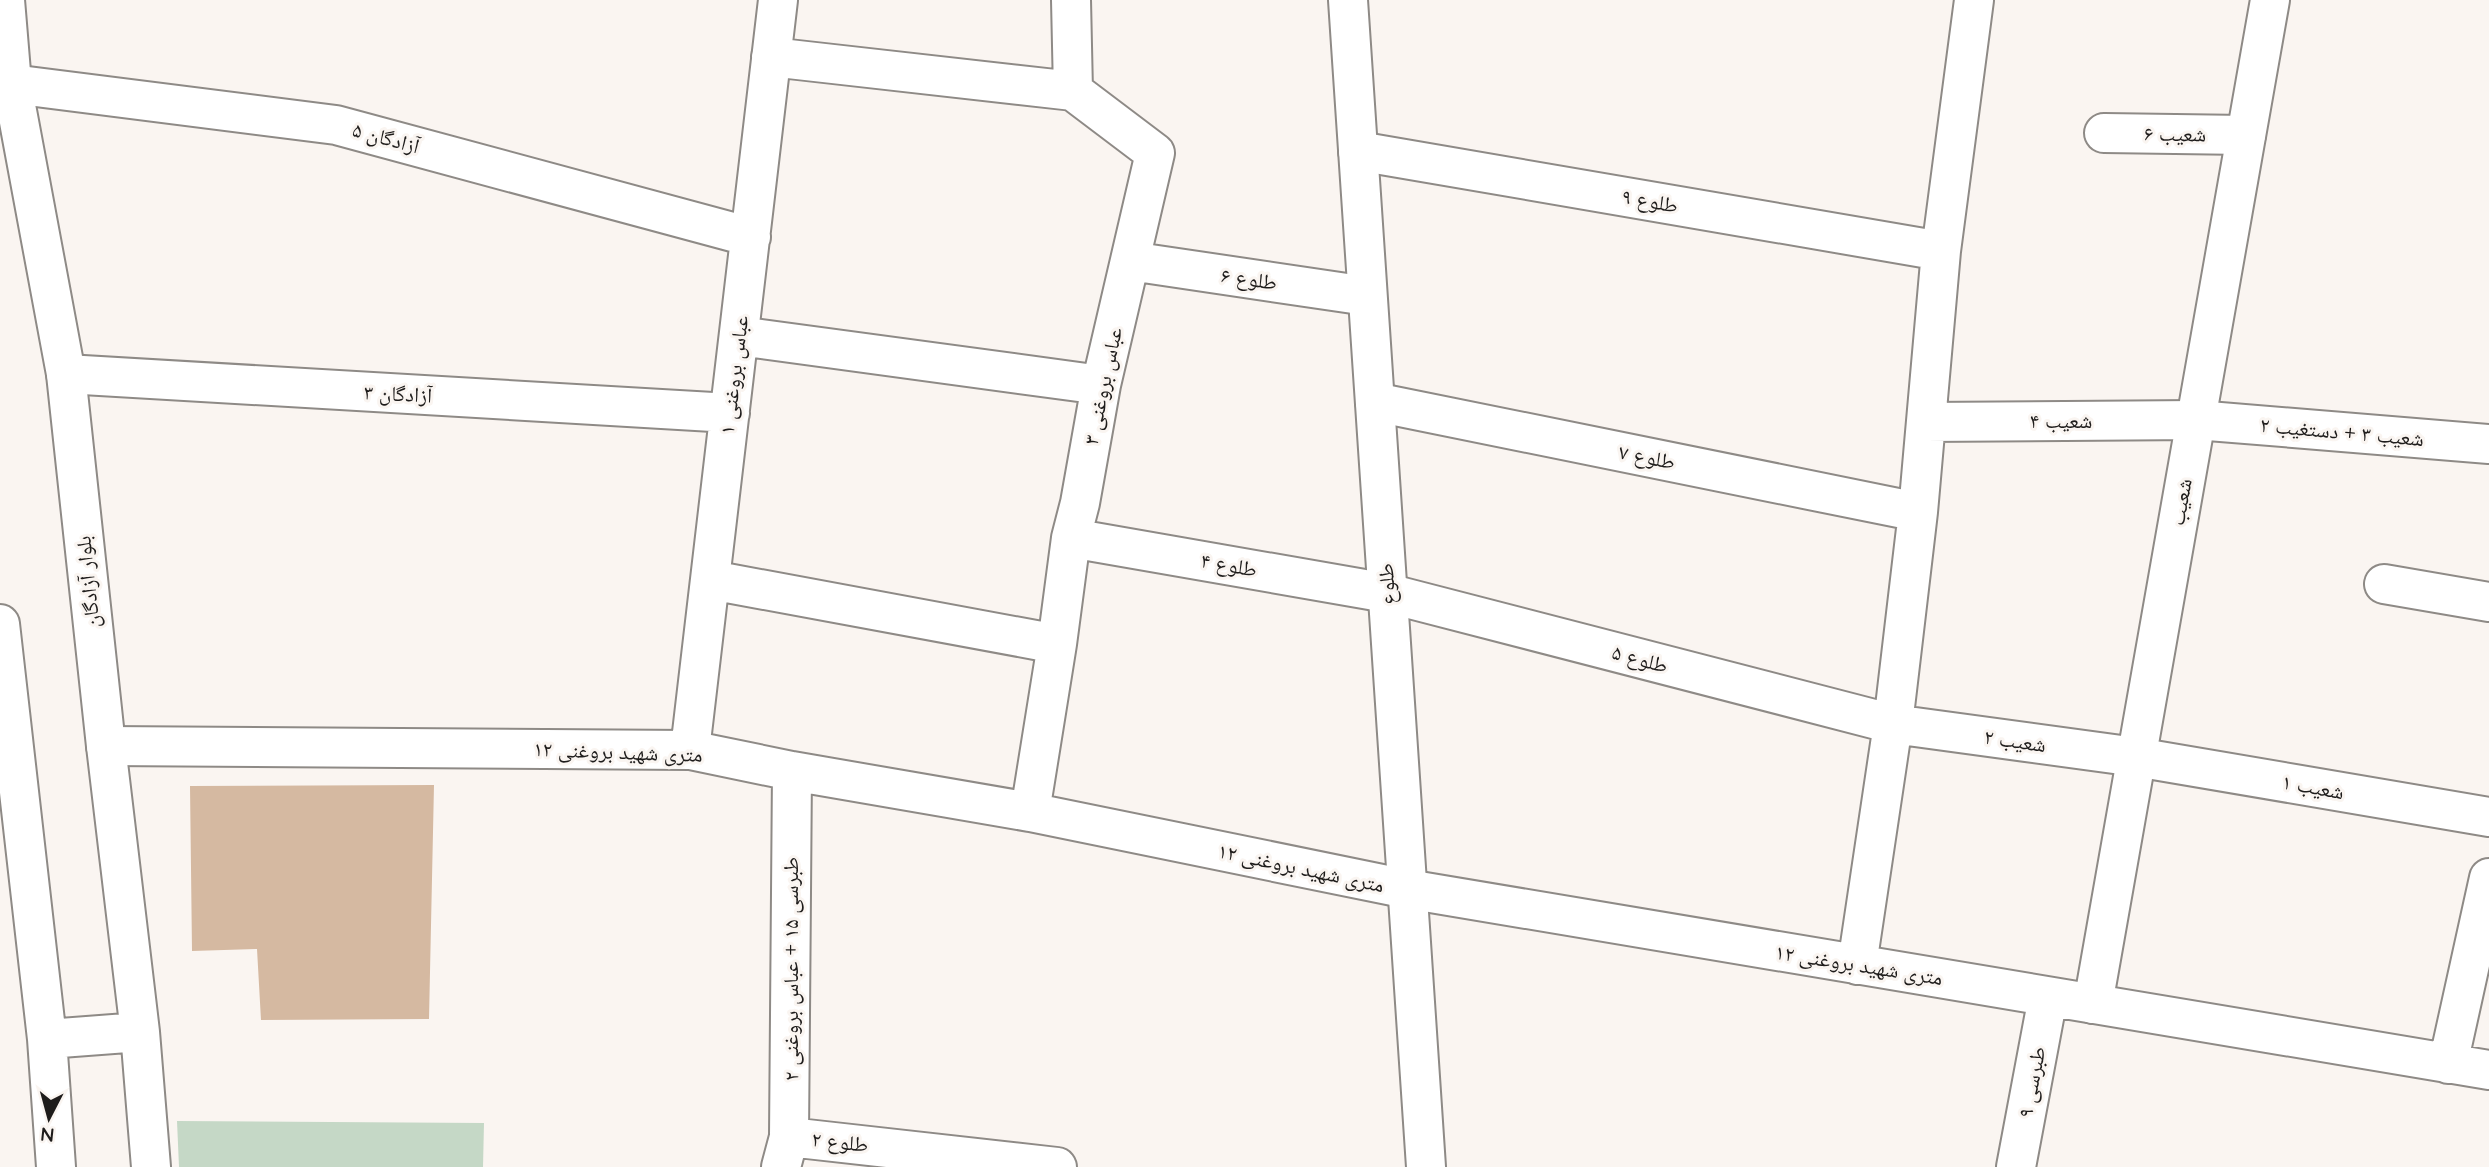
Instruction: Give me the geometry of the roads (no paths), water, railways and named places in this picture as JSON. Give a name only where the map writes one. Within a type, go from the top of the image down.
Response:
[{"type":"street","name":"بلوار آزادگان","points":[[5,0],[12,84],[66,374],[140,1032],[150,1167]]},
{"type":"street","name":"عباس بروغنی ۱","points":[[691,750],[778,0]]},
{"type":"street","points":[[771,57],[1073,91],[1071,0]]},
{"type":"street","name":"طلوع","points":[[1348,0],[1426,1167]]},
{"type":"street","points":[[1857,965],[1893,724],[1919,512],[1941,251],[1974,0]]},
{"type":"street","name":"شعیب","points":[[2093,1004],[2270,0]]},
{"type":"street","name":"آزادگان ۵","points":[[12,84],[336,125],[751,237]]},
{"type":"street","name":"عباس بروغنی ۳","points":[[1030,812],[1057,644],[1070,538],[1080,503],[1101,385],[1155,153],[1073,91]]},
{"type":"street","name":"شعیب ۶","points":[[2104,133],[2246,135]]},
{"type":"street","name":"طلوع ۹","points":[[1358,151],[1941,251]]},
{"type":"street","name":"طلوع ۶","points":[[1130,261],[1367,296]]},
{"type":"street","points":[[739,336],[1101,385]]},
{"type":"street","name":"آزادگان ۳","points":[[66,374],[730,413]]},
{"type":"street","name":"طلوع ۷","points":[[1375,402],[1919,512]]},
{"type":"street","name":"شعیب ۴","points":[[1926,422],[2196,420]]},
{"type":"street","name":"شعیب ۳ + دستغیب ۲","points":[[2196,420],[2489,443]]},
{"type":"street","name":"طلوع ۴","points":[[1070,538],[1387,593]]},
{"type":"street","points":[[711,580],[1057,644]]},
{"type":"street","points":[[2384,584],[2489,602]]},
{"type":"street","name":"طلوع ۵","points":[[1387,593],[1893,724]]},
{"type":"street","points":[[0,624],[8,773],[47,1039],[56,1167]]},
{"type":"street","name":"شعیب ۲","points":[[1893,724],[2136,757]]},
{"type":"street","name":"۱۲ متری شهید بروغنی","points":[[106,746],[691,750],[792,771],[1030,812],[1408,889],[2489,1070]]},
{"type":"street","name":"شعیب ۱","points":[[2136,757],[2489,817]]},
{"type":"street","name":"طبرسی ۱۵ + عباس بروغنی ۲","points":[[785,1152],[792,771]]},
{"type":"street","points":[[2448,1064],[2489,878]]},
{"type":"street","name":"طبرسی ۹","points":[[2015,1167],[2048,997]]},
{"type":"street","points":[[47,1039],[140,1032]]},
{"type":"street","name":"طلوع ۲","points":[[785,1152],[1057,1167]]}]
